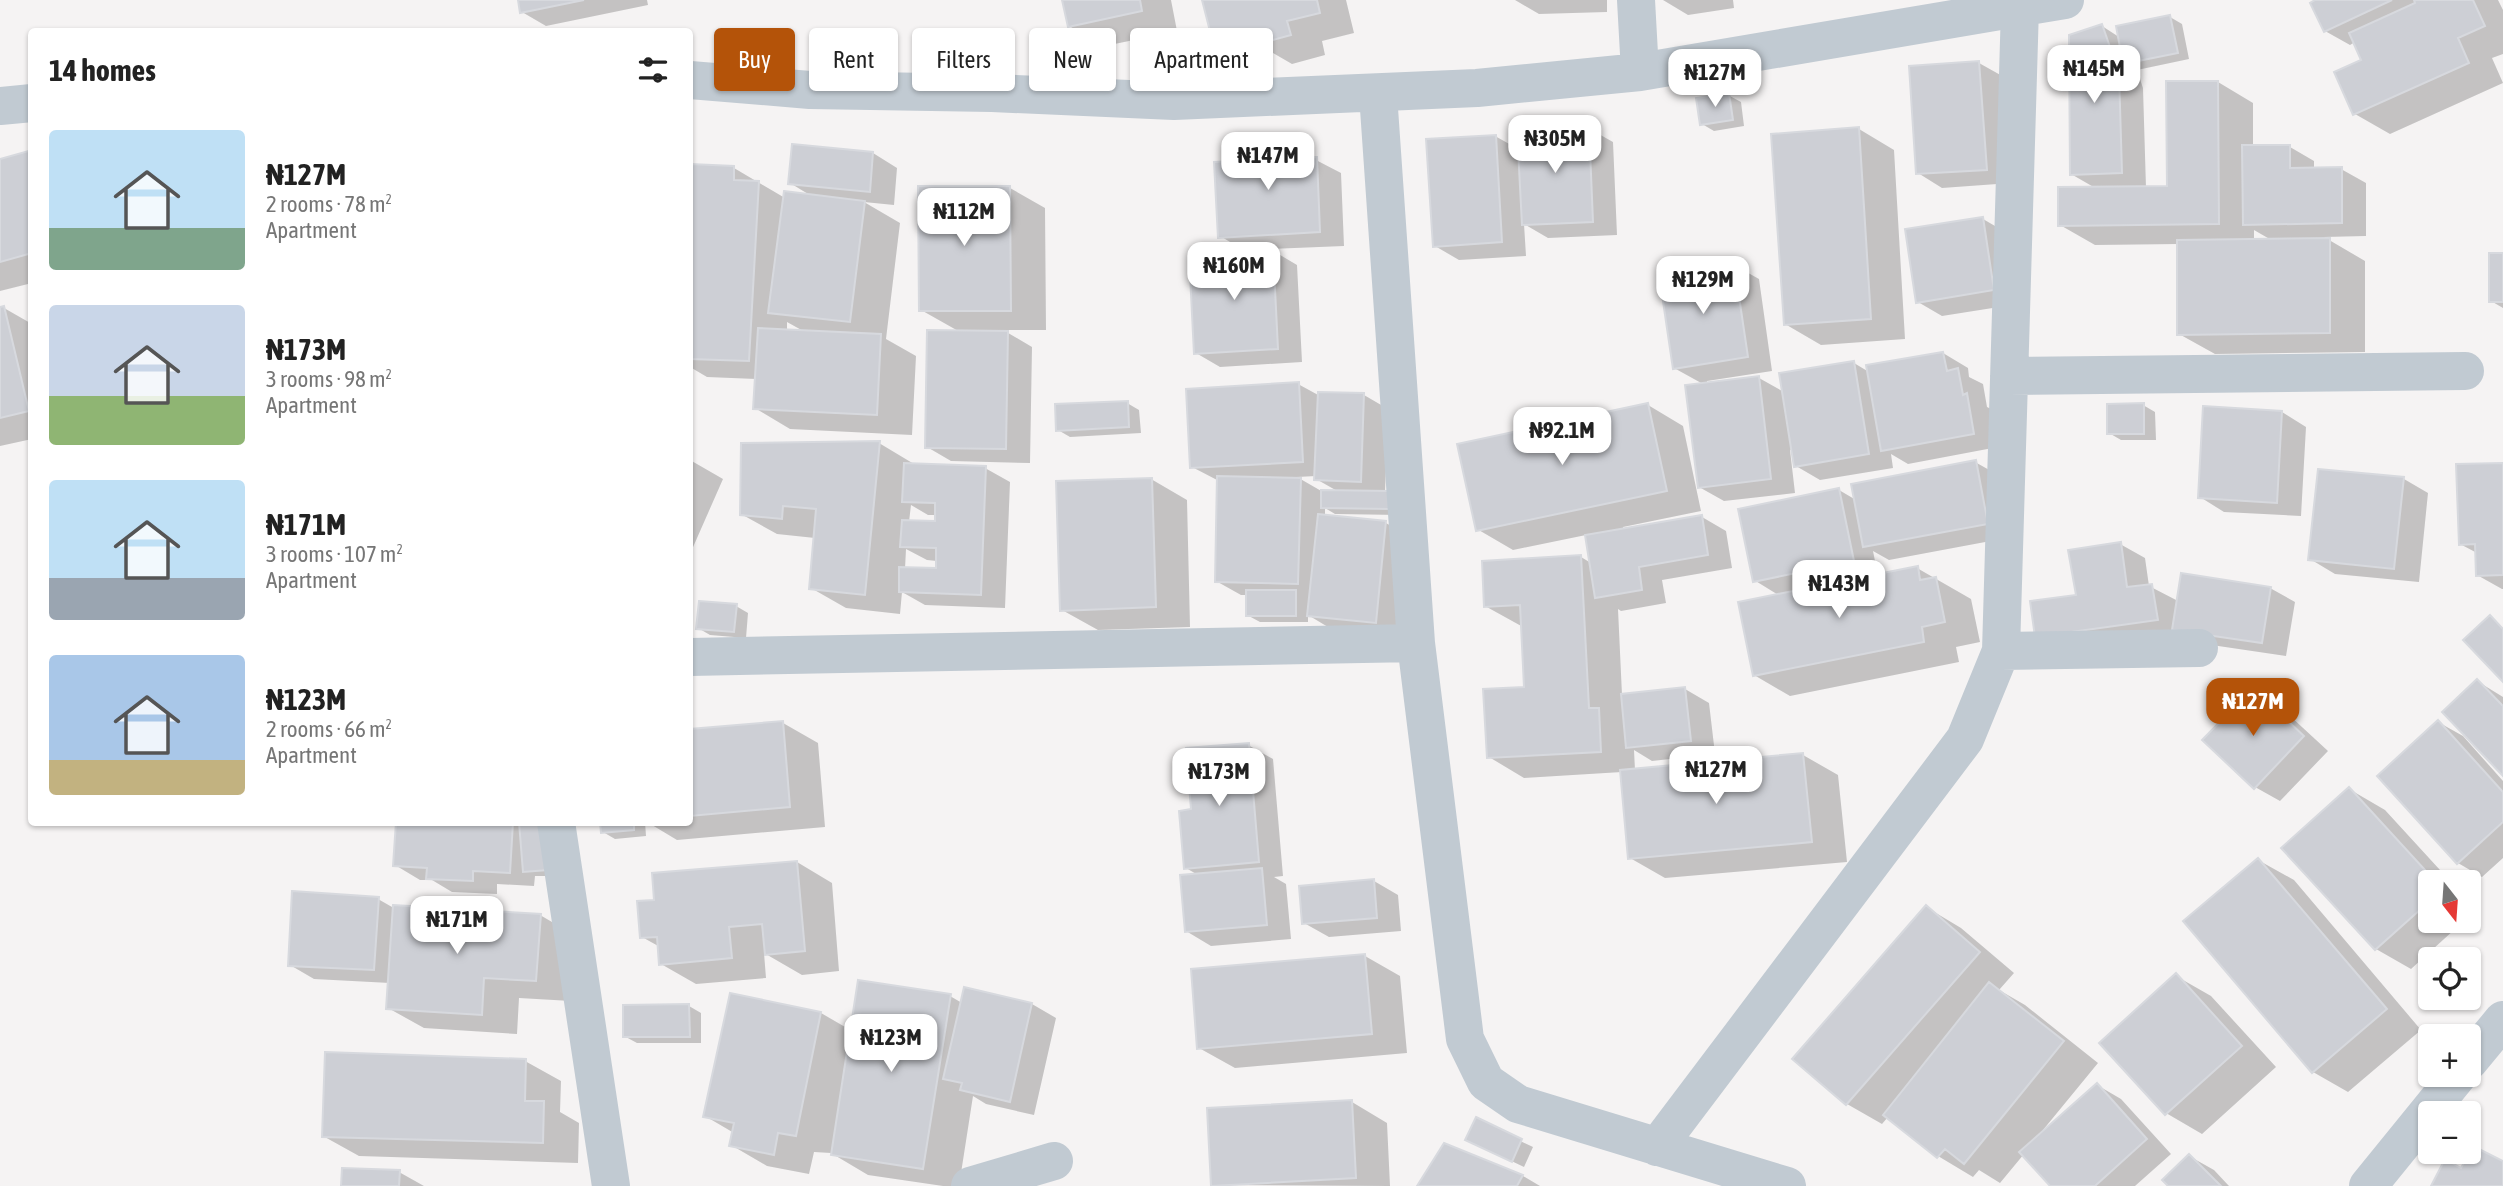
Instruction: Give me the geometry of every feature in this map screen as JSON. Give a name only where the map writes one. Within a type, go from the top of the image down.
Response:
[{"type":"street","points":[[1636,0],[1640,72]]},
{"type":"street","points":[[693,80],[810,90],[992,93],[1174,102],[1378,94],[1477,88],[1640,72],[2065,0]]},
{"type":"street","points":[[1657,1147],[1965,739],[2001,651],[2020,7]]},
{"type":"street","points":[[1378,94],[1416,643],[1465,1039],[1486,1082],[1518,1104],[1787,1186]]},
{"type":"street","points":[[0,106],[28,103]]},
{"type":"street","points":[[2009,376],[2465,371]]},
{"type":"street","points":[[693,657],[1416,643]]},
{"type":"street","points":[[2001,651],[2199,648]]},
{"type":"street","points":[[557,826],[611,1186]]},
{"type":"street","points":[[2481,1047],[2503,1020]]},
{"type":"street","points":[[2368,1186],[2448,1087]]},
{"type":"street","points":[[970,1186],[1054,1161]]},
{"type":"building","points":[[518,0],[584,0],[520,13]]},
{"type":"building","points":[[1062,0],[1140,0],[1142,11],[1068,27]]},
{"type":"building","points":[[1202,0],[1317,0],[1320,13],[1287,21],[1291,35],[1273,40],[1273,28],[1209,28]]},
{"type":"building","points":[[2315,0],[2392,0],[2324,32],[2310,3]]},
{"type":"building","points":[[2414,0],[2473,0],[2485,26],[2458,38],[2469,63],[2353,115],[2334,72],[2361,60],[2349,33],[2415,3]]},
{"type":"building","points":[[2170,15],[2178,53],[2123,64],[2116,26]]},
{"type":"building","points":[[2102,24],[2119,73],[2122,173],[2070,175],[2069,35]]},
{"type":"building","points":[[1979,61],[1987,170],[1916,174],[1909,66]]},
{"type":"building","points":[[2166,81],[2218,81],[2219,224],[2058,226],[2058,187],[2167,186]]},
{"type":"building","points":[[1729,93],[1733,120],[1700,125],[1696,98]]},
{"type":"building","points":[[1589,126],[1593,222],[1522,225],[1517,129]]},
{"type":"building","points":[[1859,127],[1871,319],[1784,325],[1771,134]]},
{"type":"building","points":[[1289,133],[1291,158],[1317,157],[1320,232],[1218,238],[1214,162],[1257,160],[1256,135]]},
{"type":"building","points":[[1496,135],[1502,242],[1433,247],[1426,139]]},
{"type":"building","points":[[792,144],[873,152],[870,192],[788,184]]},
{"type":"building","points":[[2242,145],[2290,145],[2290,168],[2342,167],[2342,223],[2243,225]]},
{"type":"building","points":[[28,151],[28,254],[0,262],[0,159]]},
{"type":"building","points":[[693,164],[734,166],[734,180],[759,181],[749,361],[693,359]]},
{"type":"building","points":[[918,186],[1010,186],[1011,311],[919,311]]},
{"type":"building","points":[[784,191],[865,201],[850,322],[768,313]]},
{"type":"building","points":[[1983,217],[1994,290],[1916,303],[1905,229]]},
{"type":"building","points":[[2330,238],[2330,333],[2177,335],[2177,240]]},
{"type":"building","points":[[1273,249],[1278,349],[1194,354],[1189,254]]},
{"type":"building","points":[[2489,253],[2503,253],[2503,302],[2489,302]]},
{"type":"building","points":[[1734,263],[1748,357],[1673,369],[1659,274]]},
{"type":"building","points":[[4,306],[28,411],[0,418],[0,307]]},
{"type":"building","points":[[758,328],[881,334],[877,415],[753,409]]},
{"type":"building","points":[[927,330],[1008,331],[1006,449],[925,448]]},
{"type":"building","points":[[1943,352],[1947,371],[1958,368],[1963,395],[1967,393],[1974,434],[1881,451],[1866,365]]},
{"type":"building","points":[[1854,361],[1869,454],[1794,467],[1779,373]]},
{"type":"building","points":[[1759,376],[1771,479],[1698,488],[1685,385]]},
{"type":"building","points":[[1299,382],[1303,462],[1190,468],[1186,389]]},
{"type":"building","points":[[1318,392],[1364,393],[1361,482],[1314,480]]},
{"type":"building","points":[[1128,401],[1129,427],[1056,431],[1055,404]]},
{"type":"building","points":[[1648,403],[1667,491],[1476,531],[1457,444]]},
{"type":"building","points":[[2144,403],[2144,434],[2107,434],[2107,404]]},
{"type":"building","points":[[2203,406],[2282,411],[2277,503],[2198,498]]},
{"type":"building","points":[[880,441],[865,595],[809,589],[816,509],[783,506],[782,519],[740,515],[741,443]]},
{"type":"building","points":[[1976,460],[1988,524],[1863,547],[1851,484]]},
{"type":"building","points":[[904,463],[986,466],[981,595],[899,592],[899,567],[936,568],[936,548],[900,547],[902,520],[935,521],[935,503],[902,502]]},
{"type":"building","points":[[2503,463],[2503,575],[2476,576],[2475,544],[2459,545],[2456,464]]},
{"type":"building","points":[[2318,469],[2404,477],[2394,569],[2308,560]]},
{"type":"building","points":[[1217,476],[1301,478],[1298,584],[1215,582]]},
{"type":"building","points":[[1152,478],[1156,607],[1060,611],[1056,481]]},
{"type":"building","points":[[1839,488],[1854,561],[1753,582],[1738,509]]},
{"type":"building","points":[[1321,490],[1389,491],[1389,509],[1321,508]]},
{"type":"building","points":[[1318,514],[1386,521],[1376,623],[1307,616]]},
{"type":"building","points":[[1702,515],[1708,555],[1639,567],[1642,590],[1595,598],[1585,535]]},
{"type":"building","points":[[2121,542],[2127,587],[2152,584],[2158,620],[2035,637],[2030,601],[2076,595],[2068,550]]},
{"type":"building","points":[[1581,555],[1589,708],[1599,708],[1601,752],[1487,758],[1483,689],[1524,687],[1520,605],[1484,607],[1482,561]]},
{"type":"building","points":[[1918,566],[1920,580],[1936,577],[1945,622],[1922,627],[1924,642],[1753,676],[1738,602]]},
{"type":"building","points":[[2181,573],[2271,587],[2262,643],[2172,630]]},
{"type":"building","points":[[1246,590],[1296,590],[1296,616],[1246,616]]},
{"type":"building","points":[[699,601],[737,604],[734,632],[696,629]]},
{"type":"building","points":[[2490,615],[2503,629],[2503,682],[2463,640]]},
{"type":"building","points":[[2477,679],[2503,706],[2503,776],[2442,712]]},
{"type":"building","points":[[1685,687],[1691,741],[1626,748],[1621,694]]},
{"type":"building","points":[[2253,688],[2304,736],[2254,789],[2202,740]]},
{"type":"building","points":[[2438,720],[2503,792],[2503,822],[2457,864],[2377,776]]},
{"type":"building","points":[[783,721],[790,807],[693,816],[693,729]]},
{"type":"building","points":[[1249,743],[1259,862],[1184,869],[1179,811],[1191,809],[1186,748]]},
{"type":"building","points":[[1803,753],[1812,842],[1628,859],[1620,770]]},
{"type":"building","points":[[2349,787],[2425,870],[2418,870],[2418,912],[2375,950],[2281,848]]},
{"type":"building","points":[[396,826],[513,826],[510,873],[473,871],[473,881],[426,879],[427,868],[393,866]]},
{"type":"building","points":[[519,826],[544,826],[548,870],[523,872]]},
{"type":"building","points":[[600,826],[634,826],[634,830],[601,833]]},
{"type":"building","points":[[2258,858],[2387,1009],[2312,1073],[2183,921]]},
{"type":"building","points":[[797,861],[805,951],[765,955],[762,924],[729,927],[732,958],[659,965],[657,937],[640,938],[637,901],[654,900],[652,873]]},
{"type":"building","points":[[1262,868],[1267,925],[1185,932],[1180,875]]},
{"type":"building","points":[[1374,879],[1377,918],[1302,924],[1299,886]]},
{"type":"building","points":[[292,891],[379,897],[374,970],[288,966]]},
{"type":"building","points":[[393,905],[541,914],[536,981],[484,978],[482,1015],[386,1009]]},
{"type":"building","points":[[1926,905],[1980,952],[1846,1105],[1792,1059]]},
{"type":"building","points":[[1365,954],[1372,1034],[1197,1049],[1191,969]]},
{"type":"building","points":[[2176,973],[2242,1046],[2165,1115],[2099,1043]]},
{"type":"building","points":[[858,980],[951,994],[923,1169],[831,1155]]},
{"type":"building","points":[[1989,982],[2064,1041],[1964,1164],[1945,1149],[1937,1158],[1883,1115]]},
{"type":"building","points":[[964,987],[1032,1003],[1010,1102],[960,1090],[962,1083],[943,1079]]},
{"type":"building","points":[[730,993],[821,1012],[796,1136],[778,1133],[774,1155],[729,1146],[734,1123],[703,1117]]},
{"type":"building","points":[[689,1004],[690,1037],[623,1037],[623,1005]]},
{"type":"building","points":[[325,1052],[526,1059],[525,1101],[544,1101],[543,1143],[322,1137]]},
{"type":"building","points":[[2097,1083],[2147,1139],[2095,1186],[2050,1186],[2019,1152]]},
{"type":"building","points":[[1352,1100],[1356,1178],[1211,1186],[1207,1108]]},
{"type":"building","points":[[1476,1117],[1522,1139],[1512,1162],[1465,1140]]},
{"type":"building","points":[[1444,1143],[1523,1175],[1517,1186],[1417,1186]]},
{"type":"building","points":[[2481,1150],[2503,1161],[2503,1186],[2431,1186],[2442,1164],[2454,1164],[2461,1168],[2463,1164],[2481,1164]]},
{"type":"building","points":[[2189,1154],[2221,1186],[2168,1186],[2162,1180]]},
{"type":"building","points":[[342,1168],[400,1170],[399,1186],[341,1186]]}]
